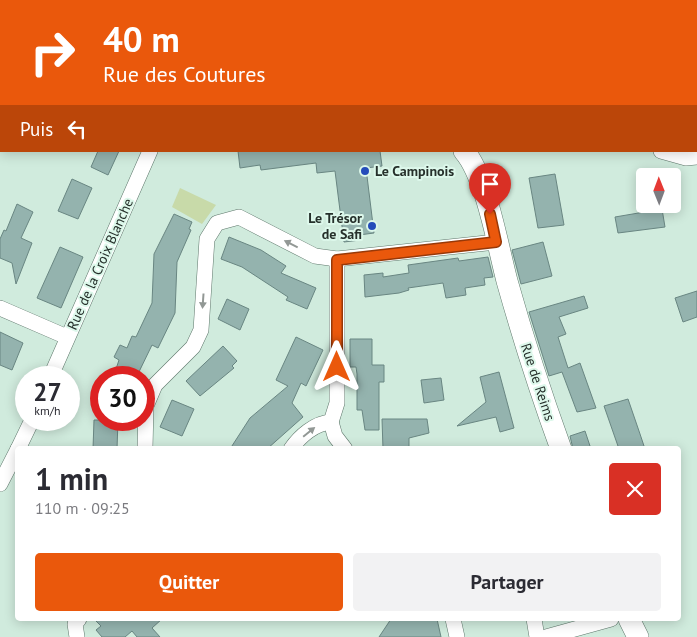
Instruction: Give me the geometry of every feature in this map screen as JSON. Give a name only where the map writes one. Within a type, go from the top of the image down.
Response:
[{"type":"street","name":"Rue de la Croix Blanche","points":[[55,366],[150,152]]},
{"type":"street","name":"Rue de Reims","points":[[465,152],[472,159],[482,183],[496,242],[517,314],[560,446]]},
{"type":"street","points":[[665,152],[686,158],[697,157]]},
{"type":"street","points":[[145,446],[146,406],[155,385],[193,347],[201,330],[207,240],[216,223],[239,217],[315,256],[337,260],[496,242]]},
{"type":"street","points":[[337,260],[336,403],[331,422],[335,436],[342,446]]},
{"type":"street","points":[[0,308],[67,336]]},
{"type":"street","points":[[294,446],[311,429],[323,422],[331,422]]},
{"type":"street","points":[[19,446],[27,431]]},
{"type":"street","points":[[0,484],[15,455]]},
{"type":"street","points":[[77,621],[75,624],[78,637]]},
{"type":"street","points":[[453,621],[457,637]]},
{"type":"street","points":[[534,621],[538,637]]},
{"type":"street","points":[[546,637],[604,621]]},
{"type":"street","points":[[630,621],[638,637]]},
{"type":"green space","points":[[180,188],[216,205],[202,224],[172,207]]},
{"type":"building","points":[[98,152],[119,152],[108,175],[91,167]]},
{"type":"building","points":[[238,152],[380,152],[382,166],[366,168],[374,233],[359,235],[360,240],[344,242],[335,171],[317,173],[316,163],[261,170],[260,165],[240,168]]},
{"type":"building","points":[[555,174],[564,225],[538,228],[529,178]]},
{"type":"building","points":[[72,179],[92,188],[78,219],[58,211]]},
{"type":"building","points":[[17,204],[33,212],[21,238],[32,243],[16,284],[12,263],[0,258],[0,239],[4,230],[6,231]]},
{"type":"building","points":[[638,213],[663,213],[665,227],[618,233],[615,217]]},
{"type":"building","points":[[174,214],[192,222],[189,229],[191,230],[177,262],[175,313],[158,348],[152,345],[142,366],[117,366],[119,360],[114,357],[120,345],[127,348],[132,336],[136,337],[152,303],[154,254]]},
{"type":"building","points":[[229,237],[261,250],[286,266],[281,273],[316,288],[307,309],[286,300],[288,297],[242,267],[221,259]]},
{"type":"building","points":[[543,242],[552,276],[521,284],[512,250]]},
{"type":"building","points":[[60,247],[83,257],[61,308],[37,298]]},
{"type":"building","points":[[488,257],[493,277],[484,278],[485,285],[465,288],[466,295],[446,298],[443,283],[408,288],[409,290],[399,293],[365,297],[364,275],[383,273],[383,277],[409,273],[408,265],[458,258],[459,261]]},
{"type":"building","points":[[697,291],[697,317],[683,322],[675,298]]},
{"type":"building","points":[[584,296],[588,308],[559,317],[566,334],[558,337],[568,368],[580,363],[596,408],[577,412],[562,372],[549,376],[529,312]]},
{"type":"building","points":[[227,299],[249,309],[240,330],[218,319]]},
{"type":"building","points":[[0,332],[23,343],[12,370],[0,365]]},
{"type":"building","points":[[296,337],[323,350],[306,386],[301,383],[292,403],[303,417],[270,446],[232,446],[250,418],[288,386],[276,380]]},
{"type":"building","points":[[350,339],[372,339],[372,365],[384,365],[384,382],[379,382],[379,430],[365,430],[362,410],[357,410],[357,374],[356,367],[350,367]]},
{"type":"building","points":[[223,346],[237,361],[232,366],[234,368],[200,396],[186,381]]},
{"type":"building","points":[[499,372],[514,428],[500,432],[496,417],[457,426],[486,402],[480,377]]},
{"type":"building","points":[[441,378],[444,400],[424,403],[421,380]]},
{"type":"building","points":[[628,399],[644,446],[618,446],[604,406]]},
{"type":"building","points":[[172,400],[194,409],[182,436],[160,427]]},
{"type":"building","points":[[382,419],[427,419],[429,433],[409,438],[409,446],[383,446]]},
{"type":"building","points":[[94,431],[118,431],[117,446],[93,446]]},
{"type":"building","points":[[585,431],[590,446],[572,446],[570,436]]},
{"type":"building","points":[[96,621],[160,621],[152,628],[160,637],[137,637],[132,631],[125,637],[102,637],[96,630],[101,626]]},
{"type":"building","points":[[390,621],[437,621],[441,637],[379,637]]},
{"type":"place","name":"Le Campinois","points":[[365,171]]},
{"type":"place","name":"Le Trésor de Safi","points":[[372,226]]},
{"type":"route","points":[[337,367],[337,260],[496,242],[490,214]]}]
